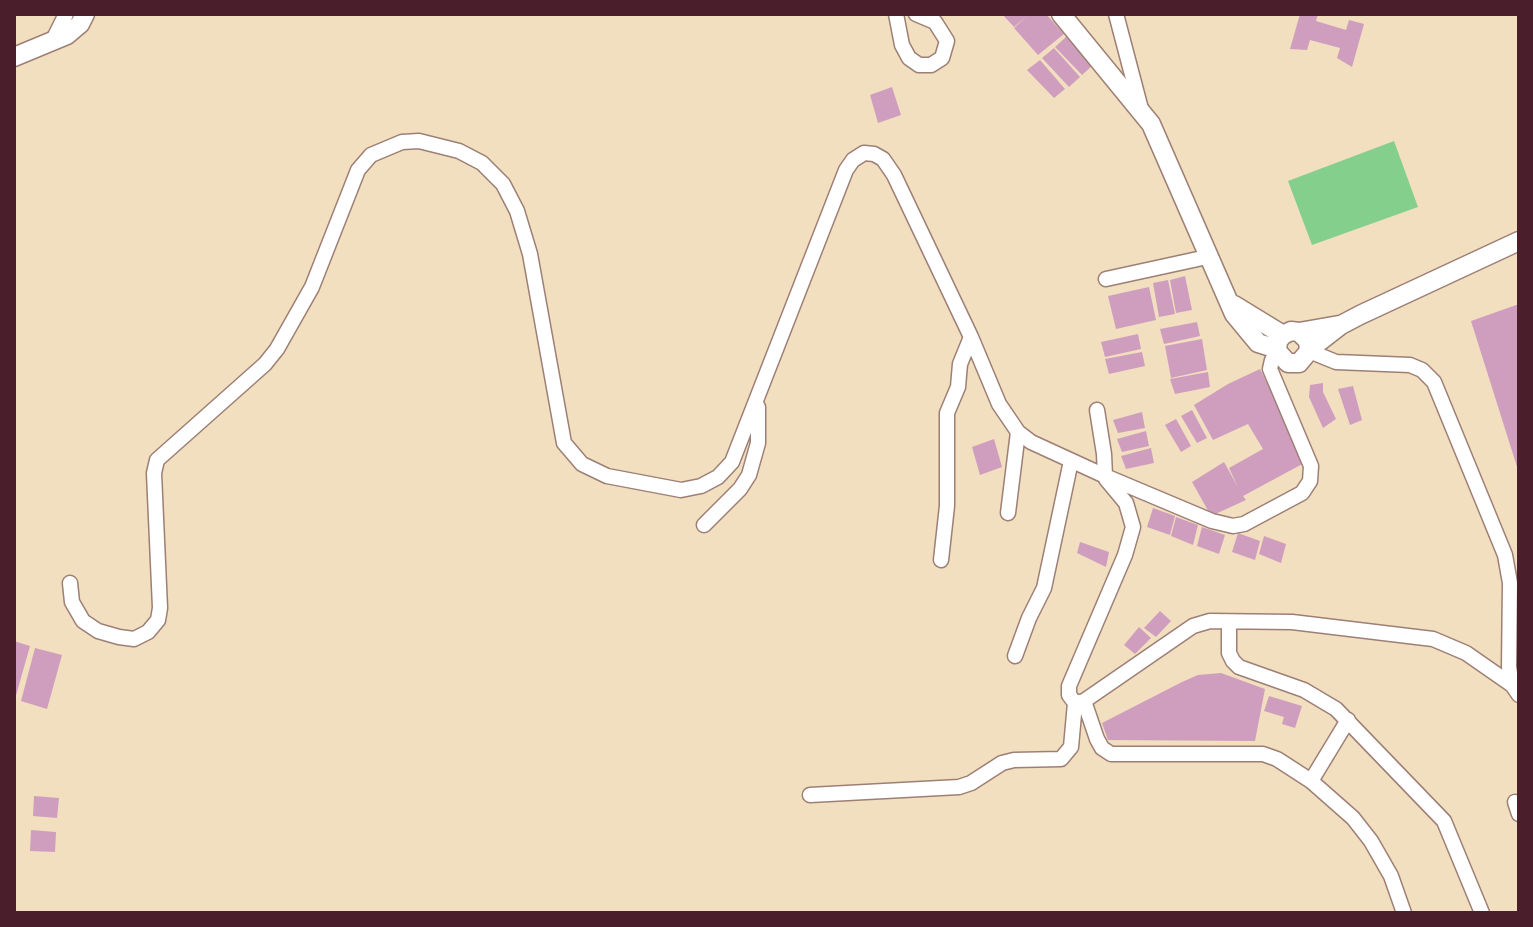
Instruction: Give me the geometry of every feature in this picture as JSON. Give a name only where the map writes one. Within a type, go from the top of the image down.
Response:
[{"type":"main road","points":[[14,57],[67,35],[80,24],[85,14]]},
{"type":"main road","points":[[1061,14],[1142,110],[1162,146],[1228,301],[1284,343],[1288,363],[1299,363],[1341,325]]},
{"type":"main road","points":[[1284,343],[1341,325],[1519,241]]},
{"type":"main road","points":[[1284,343],[1308,341],[1310,350]]},
{"type":"street","points":[[52,42],[66,14]]},
{"type":"street","points":[[896,14],[902,45],[909,58],[919,65],[931,65],[945,53],[947,41],[935,22],[916,14]]},
{"type":"street","points":[[1116,14],[1142,110]]},
{"type":"street","points":[[70,583],[72,602],[83,621],[98,631],[134,639],[148,632],[158,620],[154,473],[157,460],[265,364],[277,349],[312,287],[358,170],[371,155],[402,142],[429,142],[459,151],[482,163],[503,184],[517,211],[530,254],[564,443],[582,464],[607,476],[681,490],[701,486],[718,477],[732,462],[846,170],[853,160],[864,153],[883,159],[894,175],[971,337],[999,404],[1018,432],[1031,442],[1071,461],[1212,521],[1233,526],[1244,524],[1302,493],[1310,481],[1311,466],[1270,369],[1272,360],[1284,343]]},
{"type":"street","points":[[1106,279],[1207,257]]},
{"type":"street","points":[[941,560],[947,506],[947,413],[958,387],[960,364],[971,337]]},
{"type":"street","points":[[1310,350],[1336,362],[1410,365],[1422,370],[1434,382],[1509,569],[1508,650],[1516,690]]},
{"type":"street","points":[[704,525],[740,489],[749,475],[758,443],[759,394]]},
{"type":"street","points":[[1097,410],[1105,476],[1126,503],[1133,520]]},
{"type":"street","points":[[1008,513],[1018,432]]},
{"type":"street","points":[[1015,656],[1044,588],[1071,461]]},
{"type":"street","points":[[1153,496],[1142,499],[1133,520],[1132,536],[1069,686],[1069,695],[1079,702],[1102,748],[1111,754],[1263,754],[1277,759],[1311,781],[1353,818],[1371,841],[1391,876],[1404,913]]},
{"type":"street","points":[[810,795],[959,787],[1002,763],[1061,759],[1071,747],[1079,702],[1193,626],[1210,621],[1292,622],[1433,639],[1455,646],[1516,690]]},
{"type":"street","points":[[1229,622],[1229,653],[1239,667],[1321,699],[1348,720],[1444,821],[1478,912]]},
{"type":"street","points":[[1311,781],[1348,720]]},
{"type":"green space","points":[[1394,141],[1418,207],[1312,245],[1288,181]]},
{"type":"building","points":[[1002,14],[1046,14],[1064,34],[1038,55],[1014,28],[1027,16],[1014,27]]},
{"type":"building","points":[[1300,14],[1318,14],[1316,21],[1346,30],[1349,20],[1364,24],[1352,67],[1337,58],[1340,48],[1310,40],[1307,50],[1290,49]]},
{"type":"building","points":[[1067,36],[1093,65],[1082,75],[1055,47]]},
{"type":"building","points":[[1054,48],[1080,77],[1069,87],[1042,58]]},
{"type":"building","points":[[1040,60],[1065,89],[1054,98],[1027,70]]},
{"type":"building","points":[[892,87],[901,115],[878,123],[870,95]]},
{"type":"building","points":[[1185,276],[1192,310],[1176,313],[1170,280]]},
{"type":"building","points":[[1168,280],[1175,314],[1159,317],[1153,283]]},
{"type":"building","points":[[1149,287],[1156,320],[1116,329],[1108,296]]},
{"type":"building","points":[[1519,304],[1519,470],[1518,470],[1471,321]]},
{"type":"building","points":[[1197,322],[1200,336],[1164,344],[1160,329]]},
{"type":"building","points":[[1138,334],[1141,349],[1105,357],[1101,342]]},
{"type":"building","points":[[1202,339],[1207,370],[1171,378],[1165,346]]},
{"type":"building","points":[[1142,352],[1145,366],[1109,374],[1105,359]]},
{"type":"building","points":[[1260,369],[1306,462],[1243,496],[1246,500],[1211,516],[1192,482],[1224,462],[1238,487],[1229,468],[1263,449],[1248,424],[1213,440],[1194,405]]},
{"type":"building","points":[[1208,372],[1210,387],[1175,394],[1170,379]]},
{"type":"building","points":[[1323,383],[1323,392],[1336,419],[1323,428],[1309,397],[1310,385]]},
{"type":"building","points":[[1353,386],[1362,420],[1350,425],[1338,389]]},
{"type":"building","points":[[1192,410],[1207,438],[1197,443],[1181,416]]},
{"type":"building","points":[[1142,412],[1145,428],[1118,433],[1113,420]]},
{"type":"building","points":[[1176,419],[1191,446],[1181,452],[1165,425]]},
{"type":"building","points":[[1146,431],[1149,446],[1122,452],[1117,439]]},
{"type":"building","points":[[994,439],[1002,467],[980,475],[972,447]]},
{"type":"building","points":[[1151,448],[1154,463],[1126,469],[1121,456]]},
{"type":"building","points":[[1153,508],[1175,516],[1170,535],[1147,527]]},
{"type":"building","points":[[1176,517],[1198,525],[1193,545],[1171,536]]},
{"type":"building","points":[[1202,527],[1225,535],[1219,554],[1197,546]]},
{"type":"building","points":[[1238,533],[1260,541],[1255,560],[1232,552]]},
{"type":"building","points":[[1264,536],[1286,544],[1281,563],[1259,554]]},
{"type":"building","points":[[1080,542],[1109,552],[1106,567],[1077,553]]},
{"type":"building","points":[[1160,611],[1171,621],[1156,637],[1144,628]]},
{"type":"building","points":[[1139,627],[1151,638],[1135,654],[1124,645]]},
{"type":"building","points":[[14,641],[30,646],[15,699],[14,699]]},
{"type":"building","points":[[35,648],[62,655],[47,709],[21,701]]},
{"type":"building","points":[[1221,673],[1265,689],[1255,741],[1108,740],[1102,723],[1198,675]]},
{"type":"building","points":[[1269,696],[1302,706],[1295,728],[1282,724],[1284,717],[1264,711]]},
{"type":"building","points":[[34,796],[59,798],[57,818],[33,816]]},
{"type":"building","points":[[31,830],[56,832],[55,852],[30,851]]}]
